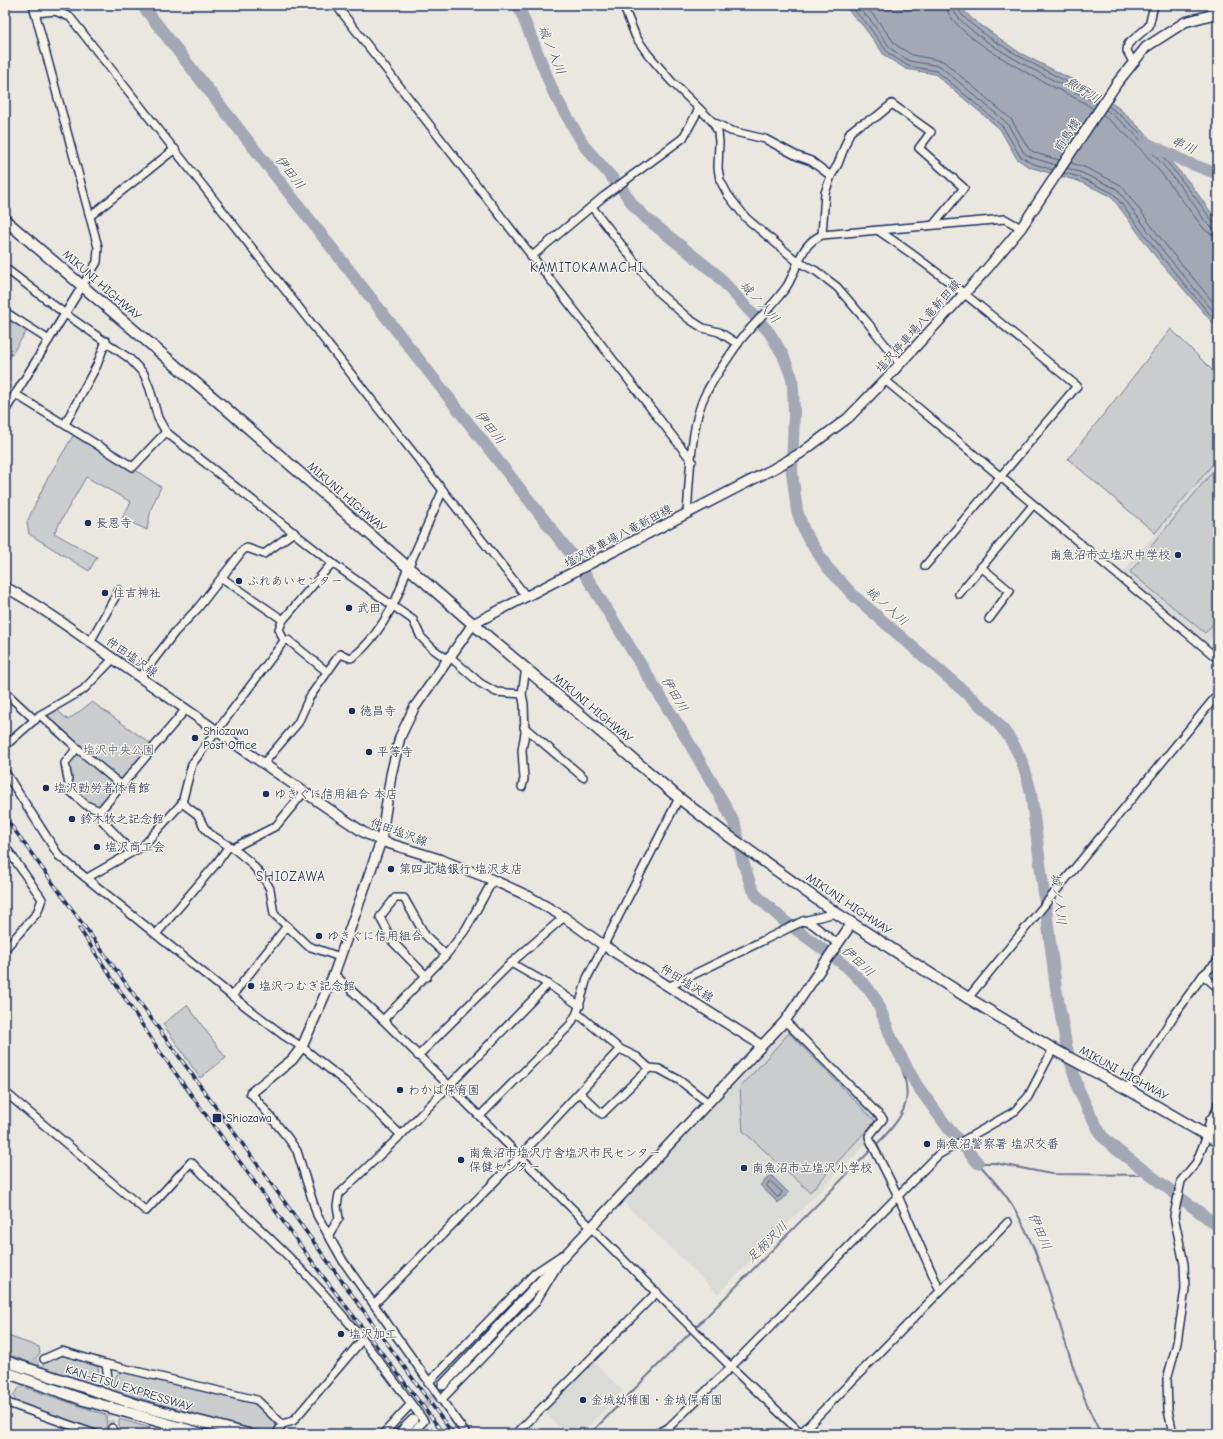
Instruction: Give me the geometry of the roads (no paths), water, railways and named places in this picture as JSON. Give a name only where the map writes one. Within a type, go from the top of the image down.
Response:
[{"type":"highway","name":"MIKUNI HIGHWAY","points":[[5,220],[338,508],[409,567],[473,624],[679,798],[719,829],[836,913],[968,998],[1053,1049],[1127,1089],[1218,1142]]},
{"type":"highway","name":"KAN-ETSU EXPRESSWAY","points":[[5,1361],[141,1406],[248,1434]]},
{"type":"highway","name":"KAN-ETSU EXPRESSWAY","points":[[5,1372],[92,1403],[203,1434]]},
{"type":"main road","points":[[1133,62],[1146,47],[1179,25],[1218,13]]},
{"type":"main road","name":"前島橋","points":[[1038,200],[1133,62]]},
{"type":"main road","name":"塩沢停車場八竜新田線","points":[[473,624],[773,469],[801,453],[848,418],[900,364],[963,292],[986,270],[1021,228],[1038,200]]},
{"type":"main road","name":"仲田塩沢線","points":[[6,591],[37,605],[140,678],[186,708],[217,733],[363,832],[381,841],[439,859],[493,880],[528,896],[564,917],[604,945],[761,1045]]},
{"type":"main road","points":[[251,1093],[292,1060],[302,1047],[334,974],[381,841],[391,775],[400,738],[414,708],[473,624]]},
{"type":"main road","points":[[443,1384],[590,1226],[785,1021],[820,972],[852,923]]},
{"type":"main road","points":[[1207,1136],[1217,1109]]},
{"type":"main road","points":[[399,1434],[412,1420]]},
{"type":"street","points":[[5,411],[97,262],[98,247],[33,5]]},
{"type":"street","points":[[336,5],[531,257],[692,461]]},
{"type":"street","points":[[623,5],[636,37],[647,53],[671,81],[712,122],[718,132],[718,168],[720,180],[728,195],[746,218],[798,262],[816,271],[837,287],[900,364]]},
{"type":"street","points":[[1133,62],[1127,51],[1128,44],[1149,26],[1154,5]]},
{"type":"street","points":[[35,13],[55,11],[70,17],[526,596]]},
{"type":"street","points":[[822,235],[824,193],[838,164],[850,132],[859,125],[876,118],[892,104],[931,132],[918,148],[964,188],[934,224]]},
{"type":"street","points":[[531,257],[603,197],[683,138],[699,109]]},
{"type":"street","points":[[712,122],[731,131],[765,139],[797,156],[811,160],[831,176]]},
{"type":"street","points":[[90,216],[175,149]]},
{"type":"street","points":[[592,207],[659,293],[689,319],[703,328],[719,332],[738,344]]},
{"type":"street","points":[[687,513],[694,434],[706,394],[738,344],[786,287],[805,248],[814,238],[822,235],[879,231],[934,224],[1005,219],[1021,228]]},
{"type":"street","points":[[879,231],[921,259],[1077,386],[925,566]]},
{"type":"street","points":[[5,268],[64,314],[106,341],[130,359],[144,374],[158,418],[166,432],[332,563],[392,607],[413,620],[420,637],[433,649],[448,658],[480,683],[496,692],[522,694]]},
{"type":"street","points":[[5,312],[49,340]]},
{"type":"street","points":[[65,424],[97,365],[106,341]]},
{"type":"street","points":[[885,380],[1218,659]]},
{"type":"street","points":[[15,394],[133,467],[166,432]]},
{"type":"street","points":[[263,764],[298,723],[309,698],[326,671],[340,654],[352,658],[359,653],[380,628],[392,607],[443,490]]},
{"type":"street","points":[[959,594],[1033,505]]},
{"type":"street","points":[[140,678],[175,632],[198,608],[243,550],[247,548],[264,554],[294,532]]},
{"type":"street","points":[[284,641],[280,629],[283,620],[332,563]]},
{"type":"street","points":[[981,567],[1010,591],[989,619]]},
{"type":"street","points":[[222,578],[283,620]]},
{"type":"street","points":[[90,642],[119,590]]},
{"type":"street","points":[[284,641],[288,640],[326,671]]},
{"type":"street","points":[[87,878],[143,846],[182,803],[192,764],[217,733],[284,641]]},
{"type":"street","points":[[5,746],[38,718],[83,690],[113,659]]},
{"type":"street","points":[[522,788],[524,779],[522,750],[525,733],[524,704],[522,694],[526,668]]},
{"type":"street","points":[[5,692],[77,748],[121,785]]},
{"type":"street","points":[[968,998],[1218,694]]},
{"type":"street","points":[[132,852],[100,818],[100,811],[186,708]]},
{"type":"street","points":[[524,728],[582,777]]},
{"type":"street","points":[[77,748],[65,762],[70,791],[86,805],[100,811]]},
{"type":"street","points":[[5,772],[59,856],[232,996],[283,1036],[302,1047],[367,1100],[401,1135]]},
{"type":"street","points":[[156,934],[231,847],[276,826],[304,792]]},
{"type":"street","points":[[480,1116],[570,1025],[578,1010],[587,978],[679,798]]},
{"type":"street","points":[[182,803],[198,815],[204,828],[210,834],[231,847],[250,862],[266,880],[270,889],[274,914],[308,946],[340,957]]},
{"type":"street","points":[[5,846],[42,899],[36,914],[5,949]]},
{"type":"street","points":[[383,1020],[427,977],[446,955],[466,929],[493,880]]},
{"type":"street","points":[[427,977],[392,941],[380,917],[395,898],[404,898],[425,935],[446,955]]},
{"type":"street","points":[[670,986],[803,921],[836,913]]},
{"type":"street","points":[[418,1056],[511,963],[564,917]]},
{"type":"street","points":[[803,921],[812,924],[838,944]]},
{"type":"street","points":[[232,996],[287,926]]},
{"type":"street","points":[[1127,1089],[1173,1017],[1203,975],[1218,961]]},
{"type":"street","points":[[511,963],[548,984],[620,1049],[637,1057],[649,1068],[659,1070],[678,1080],[707,1102]]},
{"type":"street","points":[[334,974],[383,1020],[731,1367],[801,1434],[1008,1222]]},
{"type":"street","points":[[1203,975],[1218,988]]},
{"type":"street","points":[[328,1236],[339,1218],[337,1206],[339,1194],[401,1135],[548,984]]},
{"type":"street","points":[[785,1021],[883,1118],[869,1136],[870,1140],[898,1196],[940,1292]]},
{"type":"street","points":[[374,1304],[520,1156],[620,1049]]},
{"type":"street","points":[[656,1434],[668,1428],[731,1367],[938,1155],[1015,1111],[1028,1097],[1053,1049]]},
{"type":"street","points":[[580,1093],[602,1114],[649,1068]]},
{"type":"street","points":[[5,1092],[146,1211],[191,1162],[219,1192],[312,1280],[362,1340],[424,1421],[411,1434]]},
{"type":"street","points":[[251,1093],[297,1151],[312,1202],[328,1236],[358,1284],[374,1304],[428,1383],[466,1434]]},
{"type":"street","points":[[1173,1434],[1168,1410],[1167,1379],[1176,1343],[1185,1289],[1184,1264],[1174,1216],[1182,1181],[1196,1163],[1207,1136]]},
{"type":"street","points":[[428,1383],[535,1272],[565,1253]]},
{"type":"street","points":[[441,1400],[535,1303],[565,1253]]},
{"type":"street","points":[[516,1434],[657,1292]]},
{"type":"street","points":[[282,1424],[293,1422],[362,1340]]},
{"type":"street","points":[[44,1359],[62,1351],[106,1364],[257,1400],[282,1424]]},
{"type":"street","points":[[106,1364],[108,1378]]},
{"type":"street","points":[[5,1402],[96,1434]]},
{"type":"street","points":[[383,1434],[411,1404]]},
{"type":"street","points":[[277,1434],[282,1424]]},
{"type":"water","name":"魚野川","points":[[843,5],[959,5],[971,18],[1020,53],[1091,89],[1120,109],[1143,131],[1189,182],[1218,222],[1218,329],[1156,257],[1111,196],[1078,181],[1029,167],[1017,159],[1000,129],[935,74],[906,69],[885,56],[864,27]]},
{"type":"water","points":[[771,1175],[789,1193],[778,1203],[760,1185]]},
{"type":"waterway","name":"伊田川","points":[[142,5],[578,563],[691,746],[726,807],[735,825],[743,862],[751,886],[757,896],[783,920],[847,967],[867,987],[877,1001],[893,1042],[916,1084],[948,1128],[978,1163]]},
{"type":"waterway","name":"城ノ入川","points":[[518,5],[555,96],[585,147],[623,190],[633,205],[646,218],[716,274],[769,332],[783,355],[792,378],[793,389],[794,412],[792,472],[797,511],[805,533],[827,567],[854,596],[989,713],[1011,741],[1025,769],[1031,793],[1056,988],[1067,1049],[1078,1088],[1102,1136],[1117,1150],[1218,1226]]},
{"type":"waterway","name":"串川","points":[[1146,143],[1186,162],[1218,174]]},
{"type":"waterway","name":"足柄沢川","points":[[875,1146],[889,1132],[898,1119],[904,1108],[906,1098],[904,1074],[893,1042]]},
{"type":"waterway","name":"足柄沢川","points":[[695,1328],[872,1149]]},
{"type":"waterway","name":"伊田川","points":[[978,1163],[1006,1196],[1028,1235],[1050,1292],[1077,1379],[1101,1434]]},
{"type":"waterway","points":[[978,1163],[995,1163],[1051,1174],[1151,1175]]},
{"type":"waterway","name":"足柄沢川","points":[[590,1434],[692,1331]]},
{"type":"tunnel","points":[[22,1367],[44,1359]]},
{"type":"tunnel","points":[[108,1378],[112,1428]]},
{"type":"tunnel","points":[[413,1419],[442,1386]]},
{"type":"railway","points":[[5,817],[453,1434]]},
{"type":"railway","points":[[79,928],[158,1049],[322,1275],[444,1434]]},
{"type":"place","name":"長恩寺","points":[[88,523]]},
{"type":"place","name":"南魚沼市立塩沢中学校","points":[[1178,555]]},
{"type":"place","name":"ふれあいセンター","points":[[239,581]]},
{"type":"place","name":"住吉神社","points":[[105,593]]},
{"type":"place","name":"武田","points":[[349,608]]},
{"type":"place","name":"徳昌寺","points":[[352,711]]},
{"type":"place","name":"Shiozawa Post Office","points":[[195,738]]},
{"type":"place","name":"平等寺","points":[[369,752]]},
{"type":"place","name":"塩沢勤労者体育館","points":[[46,788]]},
{"type":"place","name":"ゆきぐに信用組合 本店","points":[[266,794]]},
{"type":"place","name":"鈴木牧之記念館","points":[[72,819]]},
{"type":"place","name":"塩沢商工会","points":[[97,847]]},
{"type":"place","name":"第四北越銀行 塩沢支店","points":[[391,869]]},
{"type":"place","name":"ゆきぐに信用組合","points":[[319,936]]},
{"type":"place","name":"塩沢つむぎ記念館","points":[[251,986]]},
{"type":"place","name":"わかば保育園","points":[[400,1090]]},
{"type":"place","name":"Shiozawa","points":[[217,1118]]},
{"type":"place","name":"南魚沼警察署 塩沢交番","points":[[927,1144]]},
{"type":"place","name":"南魚沼市塩沢庁舎塩沢市民センター 保健センター","points":[[461,1160]]},
{"type":"place","name":"南魚沼市立塩沢小学校","points":[[744,1168]]},
{"type":"place","name":"塩沢加工","points":[[341,1334]]},
{"type":"place","name":"金城幼稚園・金城保育園","points":[[583,1400]]},
{"type":"district","name":"KAMITOKAMACHI","points":[[587,267]]},
{"type":"district","name":"SHIOZAWA","points":[[291,876]]},
{"type":"park label","name":"塩沢中央公園","points":[[119,750]]}]
